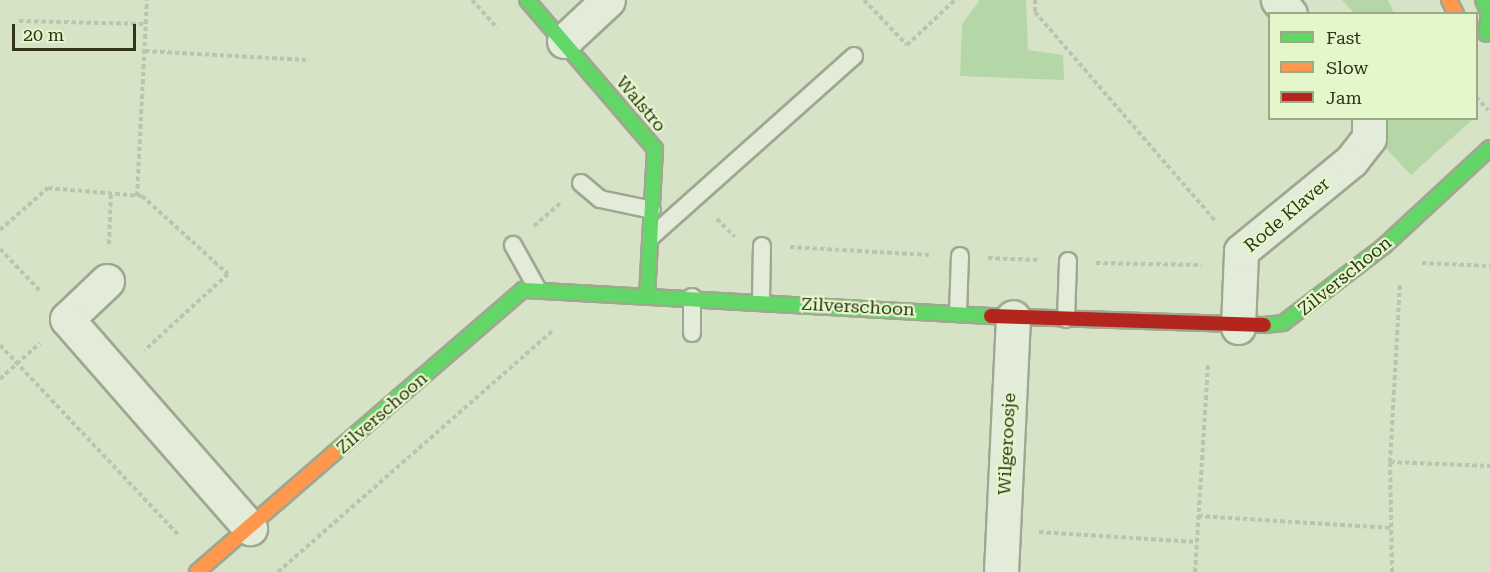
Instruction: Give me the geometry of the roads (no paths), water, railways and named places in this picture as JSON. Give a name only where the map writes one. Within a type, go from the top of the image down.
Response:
[{"type":"street","name":"Walstro","points":[[527,0],[655,149],[647,295]]},
{"type":"street","points":[[564,41],[608,0]]},
{"type":"street","points":[[1278,0],[1288,12]]},
{"type":"street","points":[[1483,0],[1489,14],[1484,34]]},
{"type":"street","name":"Rode Klaver","points":[[1238,327],[1241,251],[1352,161],[1370,138],[1370,120]]},
{"type":"street","name":"Zilverschoon","points":[[202,568],[523,290],[1238,327],[1283,323],[1384,246],[1490,148]]},
{"type":"street","points":[[107,281],[66,319],[250,528]]},
{"type":"street","name":"Wilgeroosje","points":[[1001,572],[1013,317]]},
{"type":"lane","points":[[650,238],[854,56]]},
{"type":"lane","points":[[581,183],[600,199],[652,210]]},
{"type":"lane","points":[[513,245],[538,291]]},
{"type":"lane","points":[[761,302],[762,246]]},
{"type":"lane","points":[[958,313],[960,256]]},
{"type":"lane","points":[[1066,319],[1068,261]]},
{"type":"lane","points":[[692,297],[692,333]]}]
